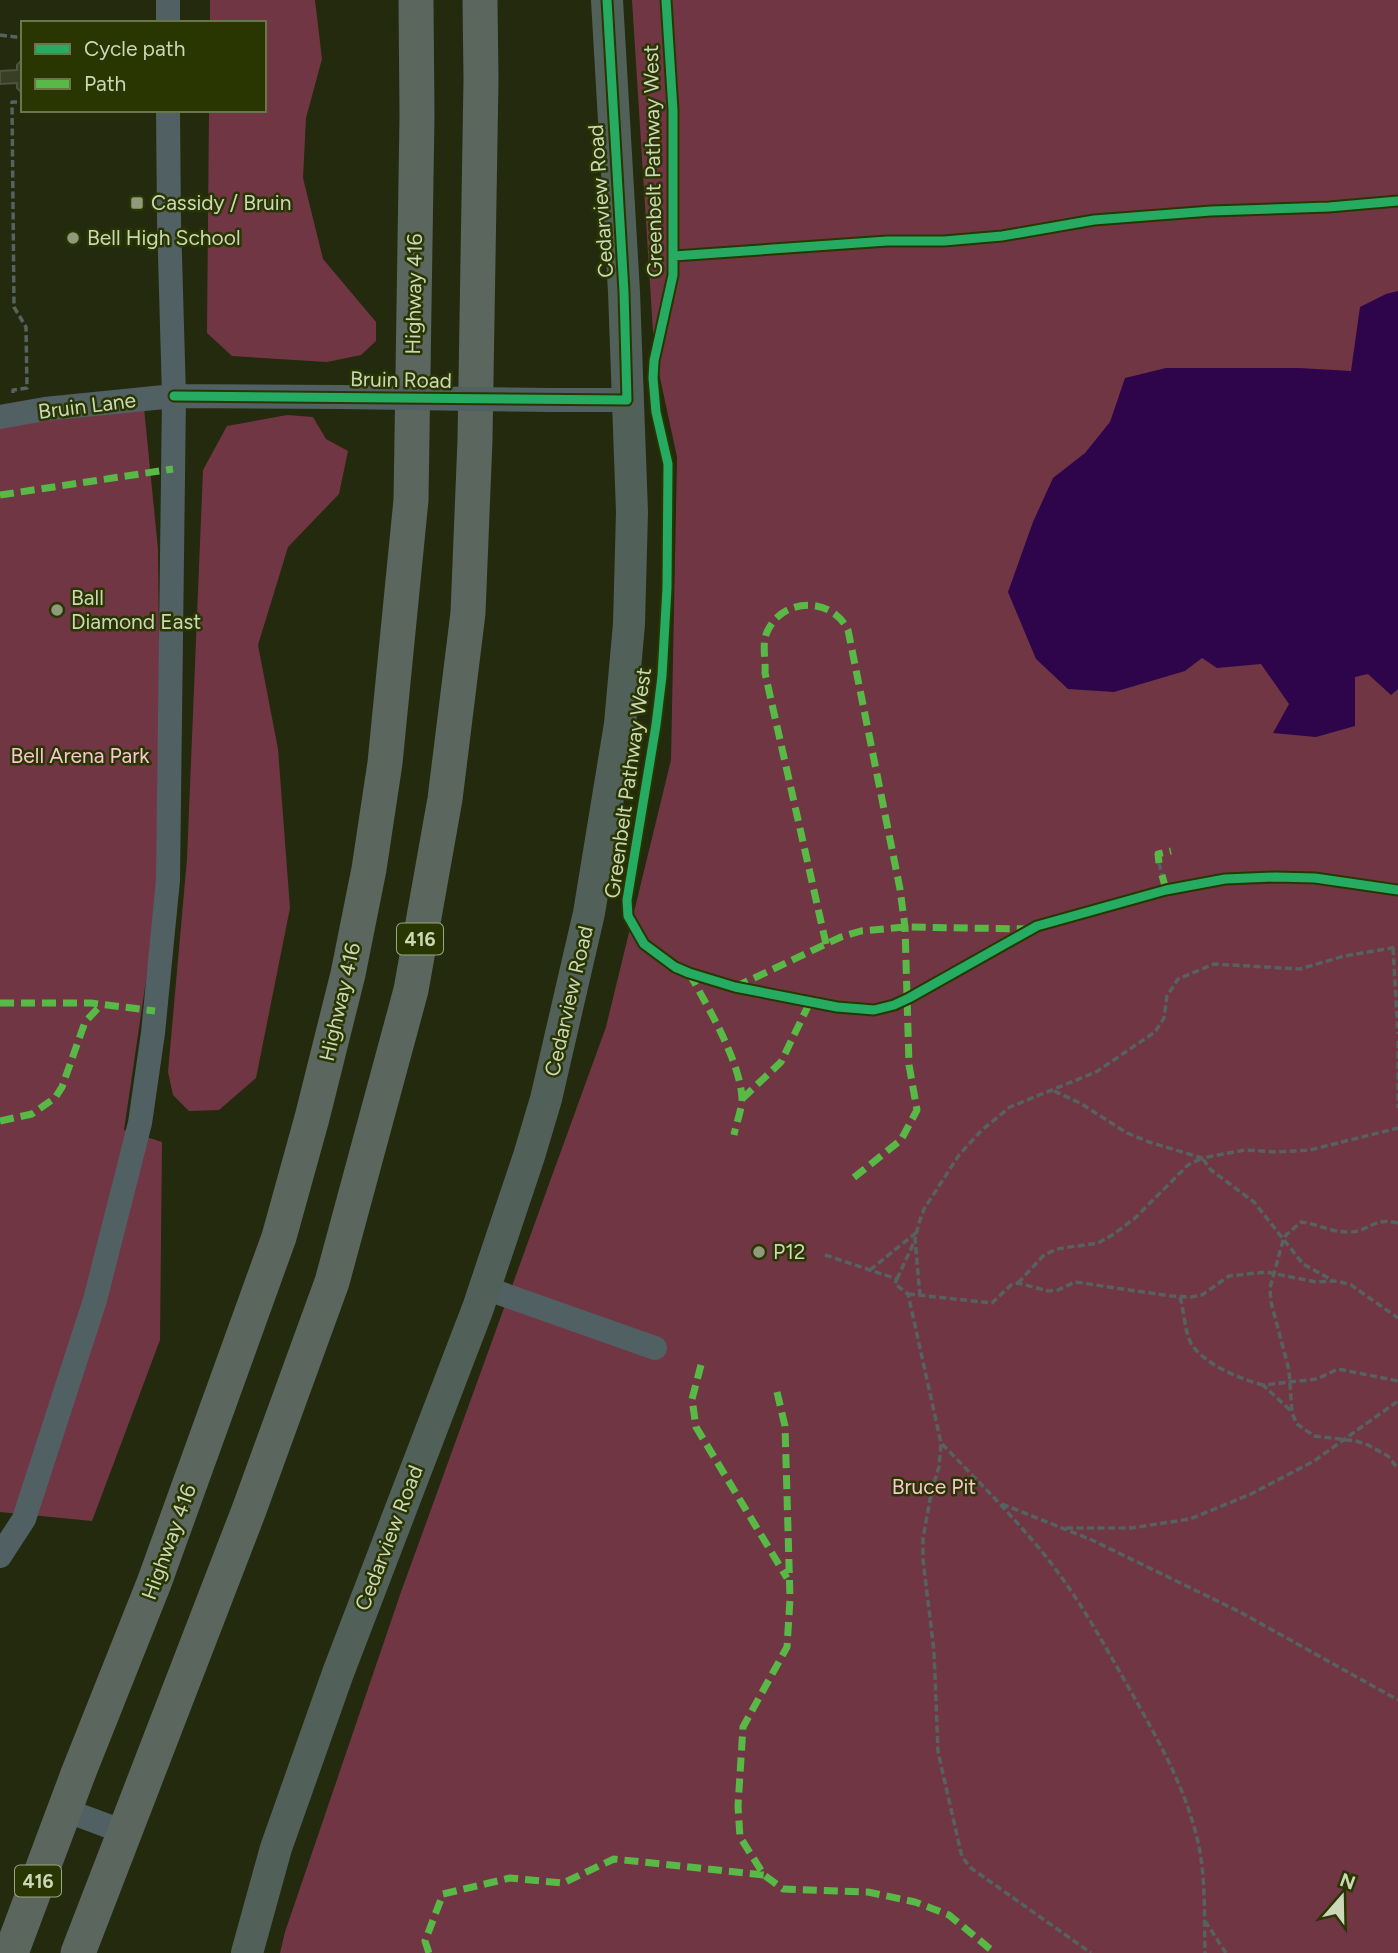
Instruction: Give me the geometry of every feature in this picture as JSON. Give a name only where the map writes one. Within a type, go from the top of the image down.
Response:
[{"type":"highway","name":"Highway 416","points":[[10,1953],[154,1583],[279,1237],[344,987],[369,869],[385,763],[411,500],[417,115],[416,0]]},
{"type":"highway","name":"416","points":[[78,1953],[249,1510],[332,1282],[411,990],[445,799],[468,613],[475,426],[480,0]]},
{"type":"main road","name":"Cedarview Road","points":[[247,1953],[276,1847],[338,1673],[485,1288],[546,1099],[589,913],[620,724],[629,624],[632,512],[624,292],[607,0]]},
{"type":"street","points":[[168,0],[168,21]]},
{"type":"street","points":[[0,1556],[24,1519],[95,1300],[139,1123],[153,1033],[168,880],[174,396],[168,112]]},
{"type":"street","name":"Bruin Road","points":[[174,396],[627,400]]},
{"type":"street","name":"Bruin Lane","points":[[7,416],[174,396]]},
{"type":"street","points":[[485,1288],[655,1348]]},
{"type":"street","points":[[65,1810],[124,1832]]},
{"type":"path","points":[[0,35],[21,38]]},
{"type":"path","points":[[7,416],[13,390],[27,388],[26,327],[15,307],[12,102],[21,102]]},
{"type":"path","points":[[1159,863],[1162,875]]},
{"type":"path","points":[[1334,1281],[1316,1282],[1273,1273],[1246,1273],[1229,1276],[1202,1295],[1180,1297],[1075,1282],[1058,1290],[1048,1291],[1018,1283],[1011,1285],[992,1303],[908,1294],[895,1284],[924,1209],[959,1155],[982,1130],[1010,1107],[1097,1072],[1155,1032],[1164,1018],[1167,996],[1178,979],[1188,974],[1214,964],[1300,968],[1344,956],[1395,947],[1398,1034]]},
{"type":"path","points":[[1398,1041],[1398,1108]]},
{"type":"path","points":[[1052,1090],[1080,1103],[1127,1133],[1202,1158],[1210,1170],[1254,1202],[1303,1264],[1334,1281],[1351,1285],[1398,1318]]},
{"type":"path","points":[[1018,1283],[1043,1256],[1056,1249],[1098,1243],[1114,1234],[1135,1218],[1188,1165],[1202,1158],[1245,1150],[1310,1150],[1398,1128]]},
{"type":"path","points":[[1398,1223],[1385,1220],[1373,1222],[1353,1232],[1335,1231],[1301,1222],[1284,1237],[1270,1287],[1271,1302],[1291,1380],[1292,1412],[1297,1424],[1314,1436],[1346,1439],[1368,1445],[1388,1456],[1398,1469]]},
{"type":"path","points":[[870,1270],[917,1232]]},
{"type":"path","points":[[915,1238],[920,1296]]},
{"type":"path","points":[[825,1255],[897,1279]]},
{"type":"path","points":[[908,1294],[941,1443],[939,1467],[923,1538],[923,1560],[934,1651],[938,1752],[962,1857],[971,1868],[1091,1953]]},
{"type":"path","points":[[1180,1297],[1192,1345],[1221,1368],[1243,1380],[1263,1385],[1317,1379],[1338,1368],[1398,1381]]},
{"type":"path","points":[[1263,1385],[1292,1412]]},
{"type":"path","points":[[1063,1528],[1131,1528],[1190,1519],[1251,1494],[1314,1461],[1398,1401]]},
{"type":"path","points":[[941,1443],[1000,1503],[1045,1555],[1093,1626],[1163,1748],[1187,1804],[1199,1843],[1204,1884],[1205,1953]]},
{"type":"path","points":[[1000,1503],[1092,1540],[1240,1612],[1398,1700]]},
{"type":"path","points":[[1204,1919],[1226,1953]]},
{"type":"green space","points":[[210,0],[315,0],[322,59],[306,118],[303,178],[323,259],[376,322],[376,341],[361,355],[327,362],[232,356],[207,333],[209,112],[266,112],[266,21],[210,21]]},
{"type":"green space","name":"Bruce Pit","points":[[632,0],[1398,0],[1398,1953],[280,1953],[401,1592],[606,1027],[671,760],[677,457],[659,373],[661,347],[653,332]]},
{"type":"green space","name":"Bell Arena Park","points":[[144,408],[158,549],[161,837],[154,926],[124,1130],[162,1142],[160,1340],[92,1521],[0,1512],[0,428],[105,411]]},
{"type":"green space","points":[[287,415],[313,417],[326,439],[348,451],[339,494],[288,547],[258,645],[278,749],[290,908],[256,1078],[219,1110],[189,1111],[173,1095],[168,1072],[187,859],[203,470],[227,426]]},
{"type":"shaded area","points":[[1398,291],[1398,689],[1391,695],[1368,674],[1355,677],[1355,726],[1316,737],[1273,733],[1289,704],[1261,664],[1217,668],[1202,658],[1185,671],[1114,692],[1068,689],[1036,659],[1008,592],[1033,522],[1053,478],[1085,453],[1110,422],[1125,378],[1166,368],[1299,368],[1351,371],[1360,307]]},
{"type":"building","points":[[21,61],[21,92],[17,83],[0,84],[0,71],[17,70]]},
{"type":"marked path","points":[[0,495],[173,469]]},
{"type":"marked path","points":[[826,944],[765,673],[764,646],[768,630],[775,619],[785,611],[808,605],[831,611],[841,619],[848,630],[900,889],[905,927],[909,1065],[917,1110],[901,1140],[852,1179]]},
{"type":"marked path","points":[[1159,863],[1158,854],[1171,851]]},
{"type":"marked path","points":[[1162,875],[1166,890]]},
{"type":"marked path","points":[[735,987],[841,937],[861,931],[905,927],[1028,929]]},
{"type":"marked path","points":[[689,973],[722,1034],[740,1083],[742,1102],[734,1135]]},
{"type":"marked path","points":[[742,1099],[781,1062],[810,1002]]},
{"type":"marked path","points":[[0,1003],[91,1003],[155,1011]]},
{"type":"marked path","points":[[0,1121],[32,1114],[55,1098],[62,1087],[85,1022],[101,1005]]},
{"type":"marked path","points":[[701,1365],[692,1399],[696,1427],[787,1578]]},
{"type":"marked path","points":[[777,1392],[785,1426],[790,1599],[787,1647],[743,1727],[738,1806],[740,1837],[764,1875],[783,1889],[868,1892],[915,1902],[949,1915],[995,1953]]},
{"type":"marked path","points":[[429,1953],[425,1941],[443,1894],[510,1878],[563,1883],[614,1859],[764,1875]]},
{"type":"cycle path","points":[[174,396],[627,400],[624,292],[607,0]]},
{"type":"cycle path","name":"Greenbelt Pathway West","points":[[666,0],[673,110],[673,275],[654,361],[653,378],[656,412],[668,464],[667,588],[656,725],[627,900],[628,916],[644,944],[675,967],[735,987],[837,1007],[874,1010],[909,998],[1037,926],[1166,890],[1225,879],[1275,877],[1315,878],[1398,890]]},
{"type":"cycle path","name":"Greenbelt Pathway West","points":[[674,256],[887,241],[944,241],[1002,236],[1094,220],[1398,201]]},
{"type":"place","name":"Cassidy / Bruin","points":[[137,203]]},
{"type":"place","name":"Bell High School","points":[[73,238]]},
{"type":"place","name":"Ball Diamond East","points":[[57,610]]},
{"type":"place","name":"P12","points":[[759,1252]]}]
